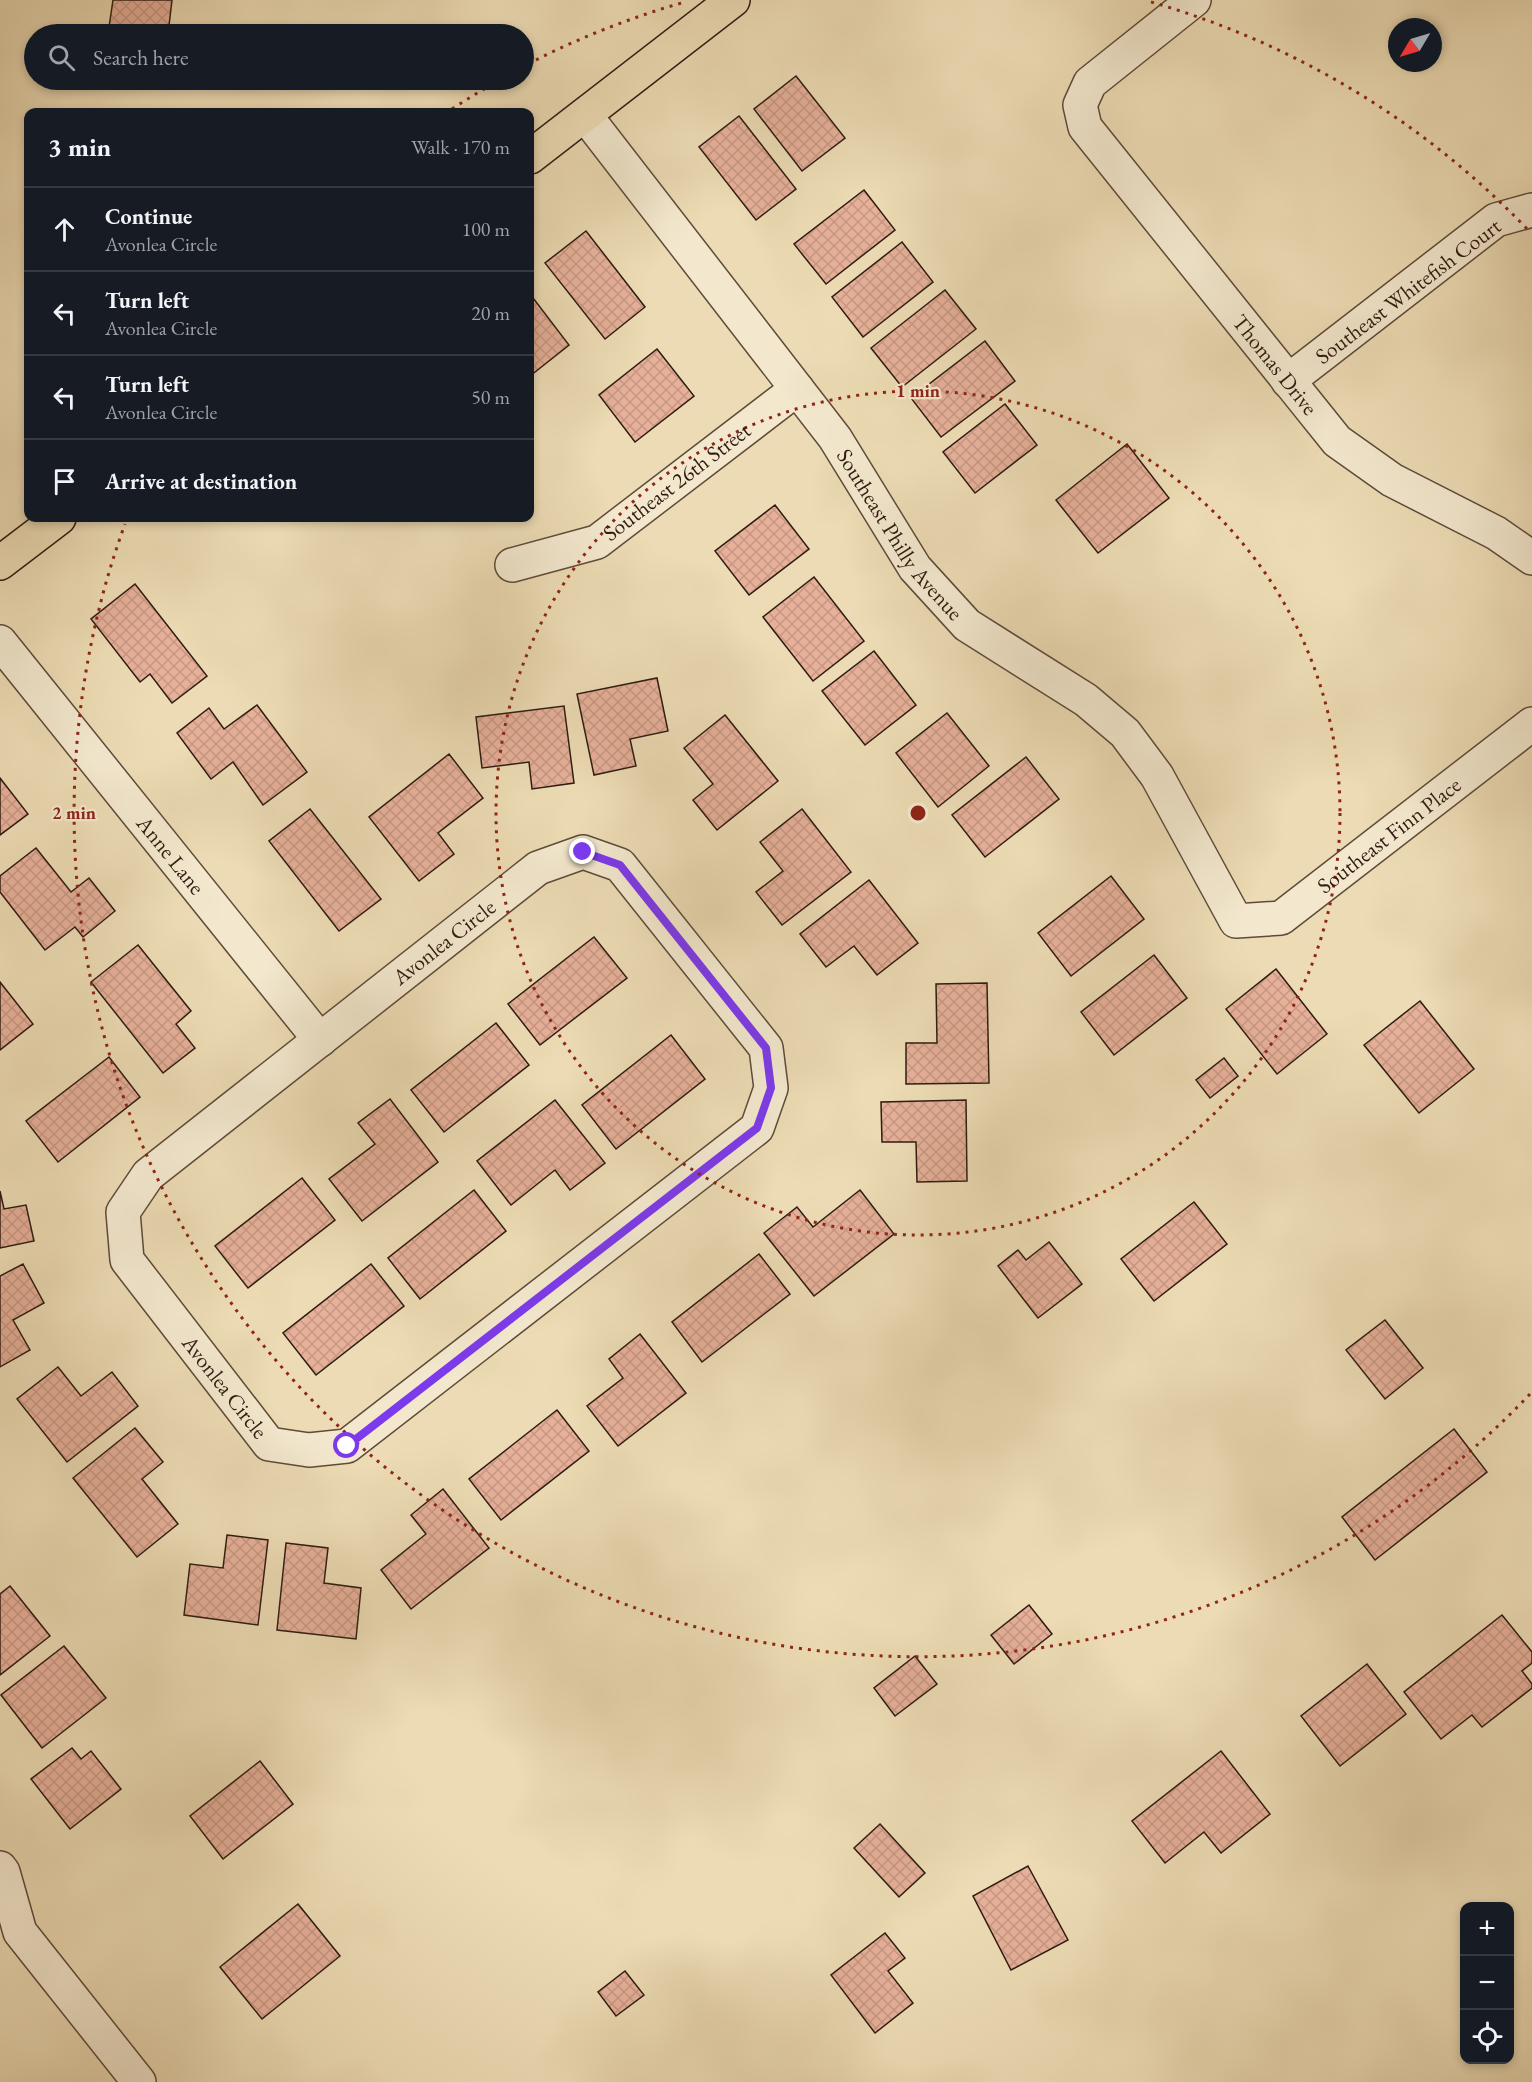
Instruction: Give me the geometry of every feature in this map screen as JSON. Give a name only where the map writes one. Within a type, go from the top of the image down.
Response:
[{"type":"main road","points":[[534,155],[733,0]]},
{"type":"main road","points":[[0,563],[54,522]]},
{"type":"street","name":"Thomas Drive","points":[[1194,0],[1090,83],[1080,105],[1085,126],[1337,441],[1392,480],[1496,533],[1532,558]]},
{"type":"street","name":"Southeast Philly Avenue","points":[[585,115],[835,438],[915,568],[967,624],[1086,700],[1125,733],[1157,776],[1236,921]]},
{"type":"street","name":"Southeast Whitefish Court","points":[[1288,381],[1496,219],[1532,210]]},
{"type":"street","name":"Southeast 26th Street","points":[[512,565],[597,542],[797,389]]},
{"type":"street","name":"Anne Lane","points":[[0,642],[320,1040]]},
{"type":"street","name":"Southeast Finn Place","points":[[1236,921],[1281,918],[1532,724]]},
{"type":"street","name":"Avonlea Circle","points":[[583,852],[620,865],[766,1048],[771,1088],[757,1128],[347,1446],[309,1450],[269,1444],[127,1260],[123,1212],[148,1175],[320,1040],[538,868],[583,852]]},
{"type":"street","points":[[0,1868],[3,1872],[10,1940],[140,2082]]},
{"type":"building","points":[[113,0],[172,0],[169,24],[109,24]]},
{"type":"building","points":[[796,76],[845,138],[802,171],[754,109]]},
{"type":"building","points":[[739,116],[796,189],[756,220],[699,147]]},
{"type":"building","points":[[864,190],[895,230],[826,284],[794,244]]},
{"type":"building","points":[[586,231],[645,307],[605,339],[545,263]]},
{"type":"building","points":[[902,242],[933,282],[863,337],[832,297]]},
{"type":"building","points":[[945,290],[976,329],[902,387],[871,348]]},
{"type":"building","points":[[534,299],[569,345],[534,373]]},
{"type":"building","points":[[985,341],[1015,381],[941,437],[911,398]]},
{"type":"building","points":[[657,349],[694,396],[635,442],[599,395]]},
{"type":"building","points":[[1005,404],[1037,445],[975,493],[943,452]]},
{"type":"building","points":[[1127,444],[1169,498],[1098,553],[1056,500]]},
{"type":"building","points":[[775,505],[809,549],[749,595],[715,551]]},
{"type":"building","points":[[814,577],[864,641],[813,681],[763,617]]},
{"type":"building","points":[[135,584],[207,676],[172,703],[150,674],[140,682],[91,619]]},
{"type":"building","points":[[874,651],[916,705],[865,745],[822,691]]},
{"type":"building","points":[[657,678],[668,731],[630,739],[636,766],[594,775],[577,694]]},
{"type":"building","points":[[257,705],[307,772],[263,805],[233,762],[211,779],[177,733],[209,708],[224,729]]},
{"type":"building","points":[[564,706],[574,783],[532,789],[529,762],[482,768],[476,717]]},
{"type":"building","points":[[947,713],[989,766],[938,807],[896,753]]},
{"type":"building","points":[[725,715],[778,781],[717,830],[693,800],[713,784],[684,748]]},
{"type":"building","points":[[449,754],[483,798],[438,833],[454,854],[419,881],[369,817]]},
{"type":"building","points":[[1026,757],[1059,799],[985,857],[952,815]]},
{"type":"building","points":[[0,778],[28,814],[0,835]]},
{"type":"building","points":[[310,809],[381,899],[339,931],[269,841]]},
{"type":"building","points":[[802,809],[851,872],[782,925],[756,892],[783,871],[760,842]]},
{"type":"building","points":[[36,848],[71,892],[89,878],[115,911],[83,937],[75,927],[45,950],[0,892],[0,876]]},
{"type":"building","points":[[1111,876],[1144,919],[1071,976],[1038,933]]},
{"type":"building","points":[[869,880],[918,943],[877,975],[854,946],[826,967],[800,934]]},
{"type":"building","points":[[594,937],[627,978],[540,1045],[508,1004]]},
{"type":"building","points":[[138,945],[191,1011],[176,1024],[195,1048],[163,1073],[91,982]]},
{"type":"building","points":[[1154,955],[1187,998],[1114,1055],[1081,1012]]},
{"type":"building","points":[[1276,969],[1327,1034],[1277,1074],[1226,1009]]},
{"type":"building","points":[[0,982],[33,1024],[0,1050]]},
{"type":"building","points":[[987,983],[989,1083],[906,1084],[906,1043],[937,1043],[936,984]]},
{"type":"building","points":[[1420,1001],[1474,1069],[1419,1113],[1364,1045]]},
{"type":"building","points":[[496,1023],[529,1065],[444,1132],[411,1090]]},
{"type":"building","points":[[671,1035],[705,1079],[616,1149],[582,1105]]},
{"type":"building","points":[[109,1057],[140,1097],[58,1162],[26,1121]]},
{"type":"building","points":[[1224,1058],[1238,1076],[1210,1098],[1196,1080]]},
{"type":"building","points":[[390,1099],[438,1162],[362,1221],[329,1179],[375,1144],[358,1123]]},
{"type":"building","points":[[555,1100],[605,1163],[570,1190],[555,1170],[511,1205],[477,1161]]},
{"type":"building","points":[[966,1100],[967,1181],[917,1182],[916,1142],[882,1142],[881,1102]]},
{"type":"building","points":[[302,1178],[335,1220],[248,1288],[215,1246]]},
{"type":"building","points":[[474,1190],[506,1231],[420,1299],[388,1258]]},
{"type":"building","points":[[860,1190],[894,1234],[814,1296],[764,1233],[797,1207],[813,1227]]},
{"type":"building","points":[[0,1191],[4,1209],[26,1205],[34,1241],[0,1248]]},
{"type":"building","points":[[1194,1202],[1227,1244],[1154,1301],[1121,1259]]},
{"type":"building","points":[[1049,1242],[1082,1284],[1038,1318],[998,1266],[1018,1250],[1026,1260]]},
{"type":"building","points":[[759,1254],[790,1294],[702,1362],[672,1322]]},
{"type":"building","points":[[23,1264],[44,1303],[13,1320],[30,1350],[0,1367],[0,1276]]},
{"type":"building","points":[[371,1264],[404,1306],[316,1375],[283,1333]]},
{"type":"building","points":[[1385,1320],[1423,1368],[1385,1399],[1346,1350]]},
{"type":"building","points":[[640,1334],[686,1393],[618,1446],[587,1406],[623,1378],[609,1359]]},
{"type":"building","points":[[58,1367],[81,1396],[112,1372],[138,1406],[67,1462],[17,1399]]},
{"type":"building","points":[[557,1410],[589,1451],[501,1520],[469,1479]]},
{"type":"building","points":[[135,1428],[163,1462],[142,1479],[178,1524],[137,1557],[73,1478]]},
{"type":"building","points":[[1454,1429],[1487,1472],[1375,1560],[1342,1517]]},
{"type":"building","points":[[443,1489],[489,1548],[411,1609],[381,1570],[426,1534],[411,1515]]},
{"type":"building","points":[[227,1535],[268,1540],[258,1625],[184,1615],[190,1564],[223,1568]]},
{"type":"building","points":[[286,1543],[328,1548],[324,1583],[361,1588],[356,1639],[277,1630]]},
{"type":"building","points":[[10,1586],[50,1636],[0,1675],[0,1594]]},
{"type":"building","points":[[1029,1605],[1052,1634],[1014,1664],[991,1635]]},
{"type":"building","points":[[1502,1615],[1532,1652],[1532,1663],[1522,1671],[1532,1684],[1532,1688],[1482,1727],[1472,1715],[1441,1739],[1404,1692]]},
{"type":"building","points":[[64,1646],[106,1698],[42,1748],[1,1695]]},
{"type":"building","points":[[915,1656],[937,1684],[895,1716],[874,1688]]},
{"type":"building","points":[[1367,1664],[1406,1714],[1340,1766],[1301,1716]]},
{"type":"building","points":[[72,1748],[81,1759],[91,1751],[121,1789],[70,1829],[31,1779]]},
{"type":"building","points":[[1221,1751],[1270,1814],[1221,1853],[1204,1832],[1165,1863],[1132,1821]]},
{"type":"building","points":[[260,1761],[293,1804],[223,1859],[190,1816]]},
{"type":"building","points":[[880,1824],[925,1873],[899,1897],[854,1848]]},
{"type":"building","points":[[1028,1866],[1068,1940],[1011,1970],[973,1896]]},
{"type":"building","points":[[298,1904],[340,1956],[262,2019],[220,1967]]},
{"type":"building","points":[[885,1933],[905,1958],[888,1971],[913,2003],[875,2033],[831,1975]]},
{"type":"building","points":[[625,1971],[644,1995],[616,2016],[598,1992]]},
{"type":"route","points":[[347,1446],[757,1128],[771,1088],[766,1048],[620,865],[583,852]]}]
